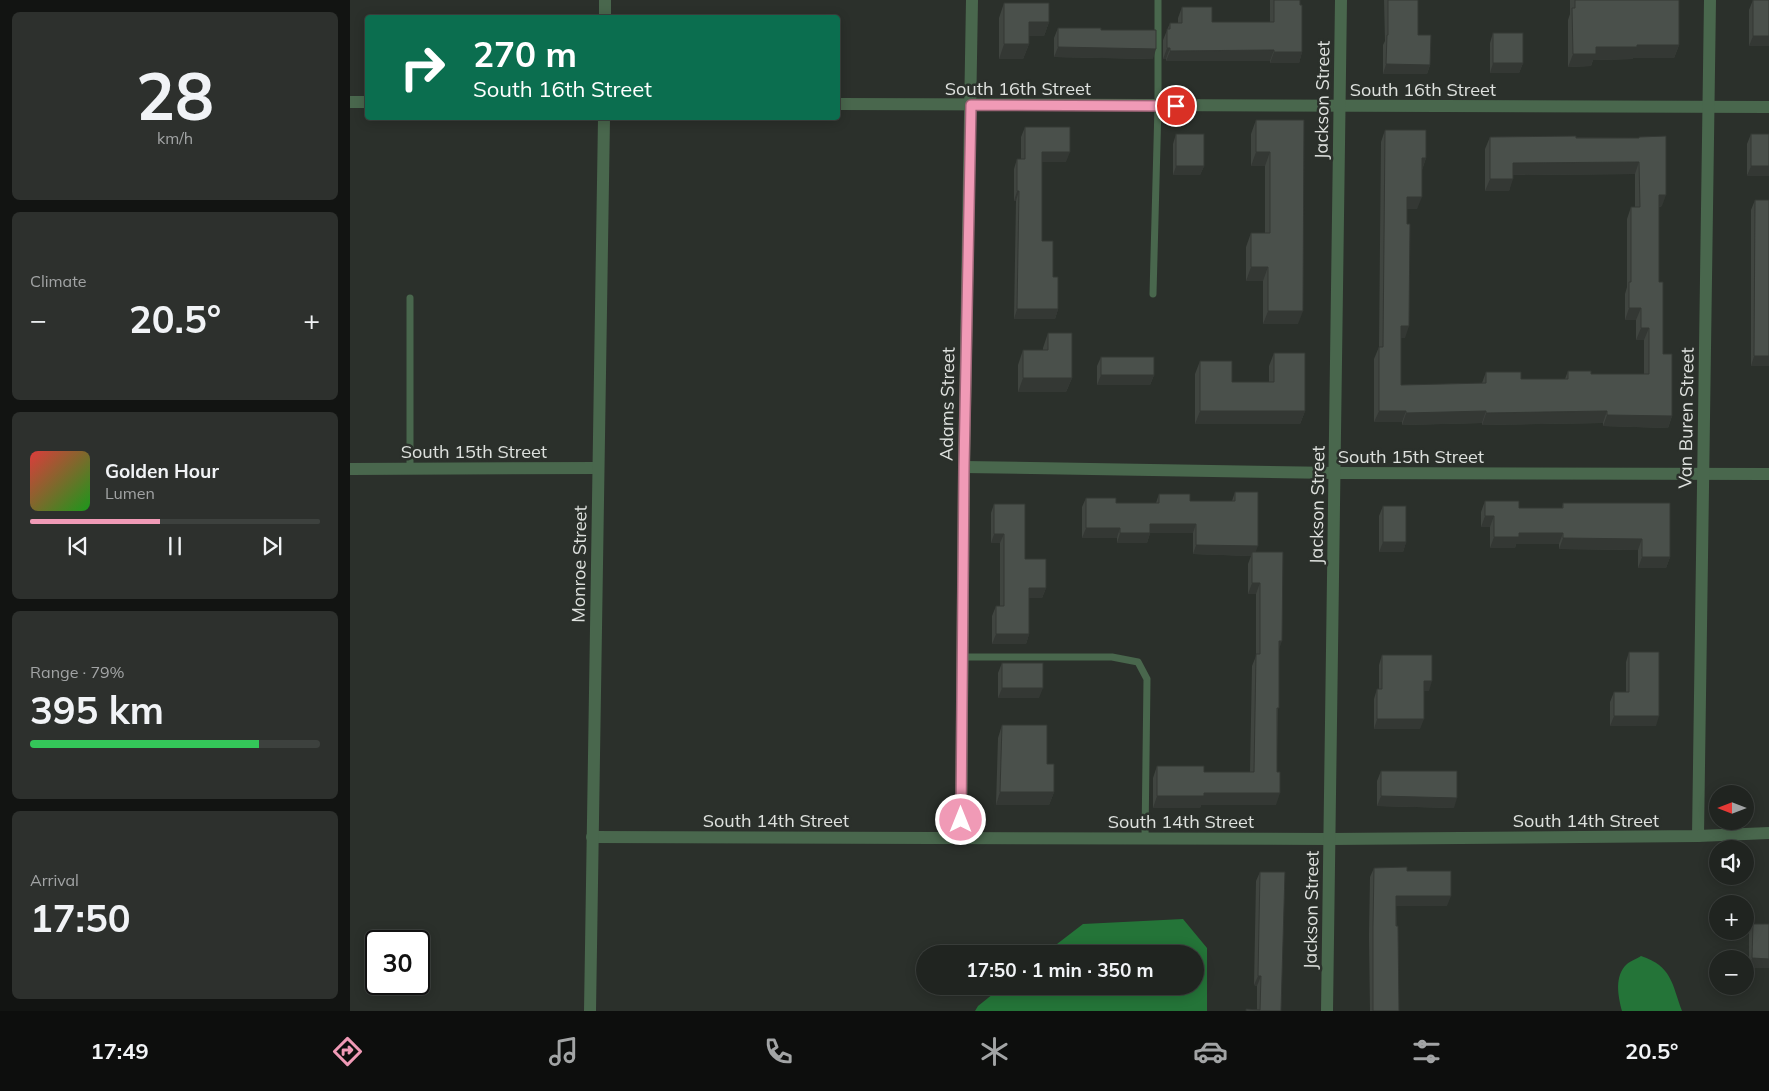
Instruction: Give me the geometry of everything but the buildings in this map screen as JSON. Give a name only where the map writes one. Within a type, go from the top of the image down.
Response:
[{"type":"street","points":[[605,0],[605,15]]},
{"type":"street","name":"Adams Street","points":[[961,838],[964,467],[972,0]]},
{"type":"street","name":"Jackson Street","points":[[1327,1011],[1341,0]]},
{"type":"street","name":"Van Buren Street","points":[[1698,836],[1710,0]]},
{"type":"street","points":[[350,102],[365,102]]},
{"type":"street","name":"South 16th Street","points":[[840,104],[1769,107]]},
{"type":"street","name":"Monroe Street","points":[[590,1011],[604,120]]},
{"type":"street","name":"South 15th Street","points":[[964,467],[1335,473],[1769,474]]},
{"type":"street","name":"South 15th Street","points":[[350,469],[598,468]]},
{"type":"street","name":"South 14th Street","points":[[592,837],[1330,839],[1698,836],[1769,833]]},
{"type":"lane","points":[[1153,294],[1158,106],[1158,0]]},
{"type":"lane","points":[[410,298],[410,468]]},
{"type":"lane","points":[[962,657],[1112,658],[1138,662],[1147,679],[1145,839]]},
{"type":"green space","points":[[1183,919],[1207,948],[1207,1011],[975,1011],[978,1006],[992,995],[1204,995],[1204,945],[1056,945],[1083,924]]},
{"type":"green space","points":[[1641,956],[1659,965],[1665,971],[1673,984],[1682,1011],[1622,1011],[1618,993],[1620,974],[1627,964]]},
{"type":"route","points":[[961,820],[964,467],[971,105],[1176,106]]}]
